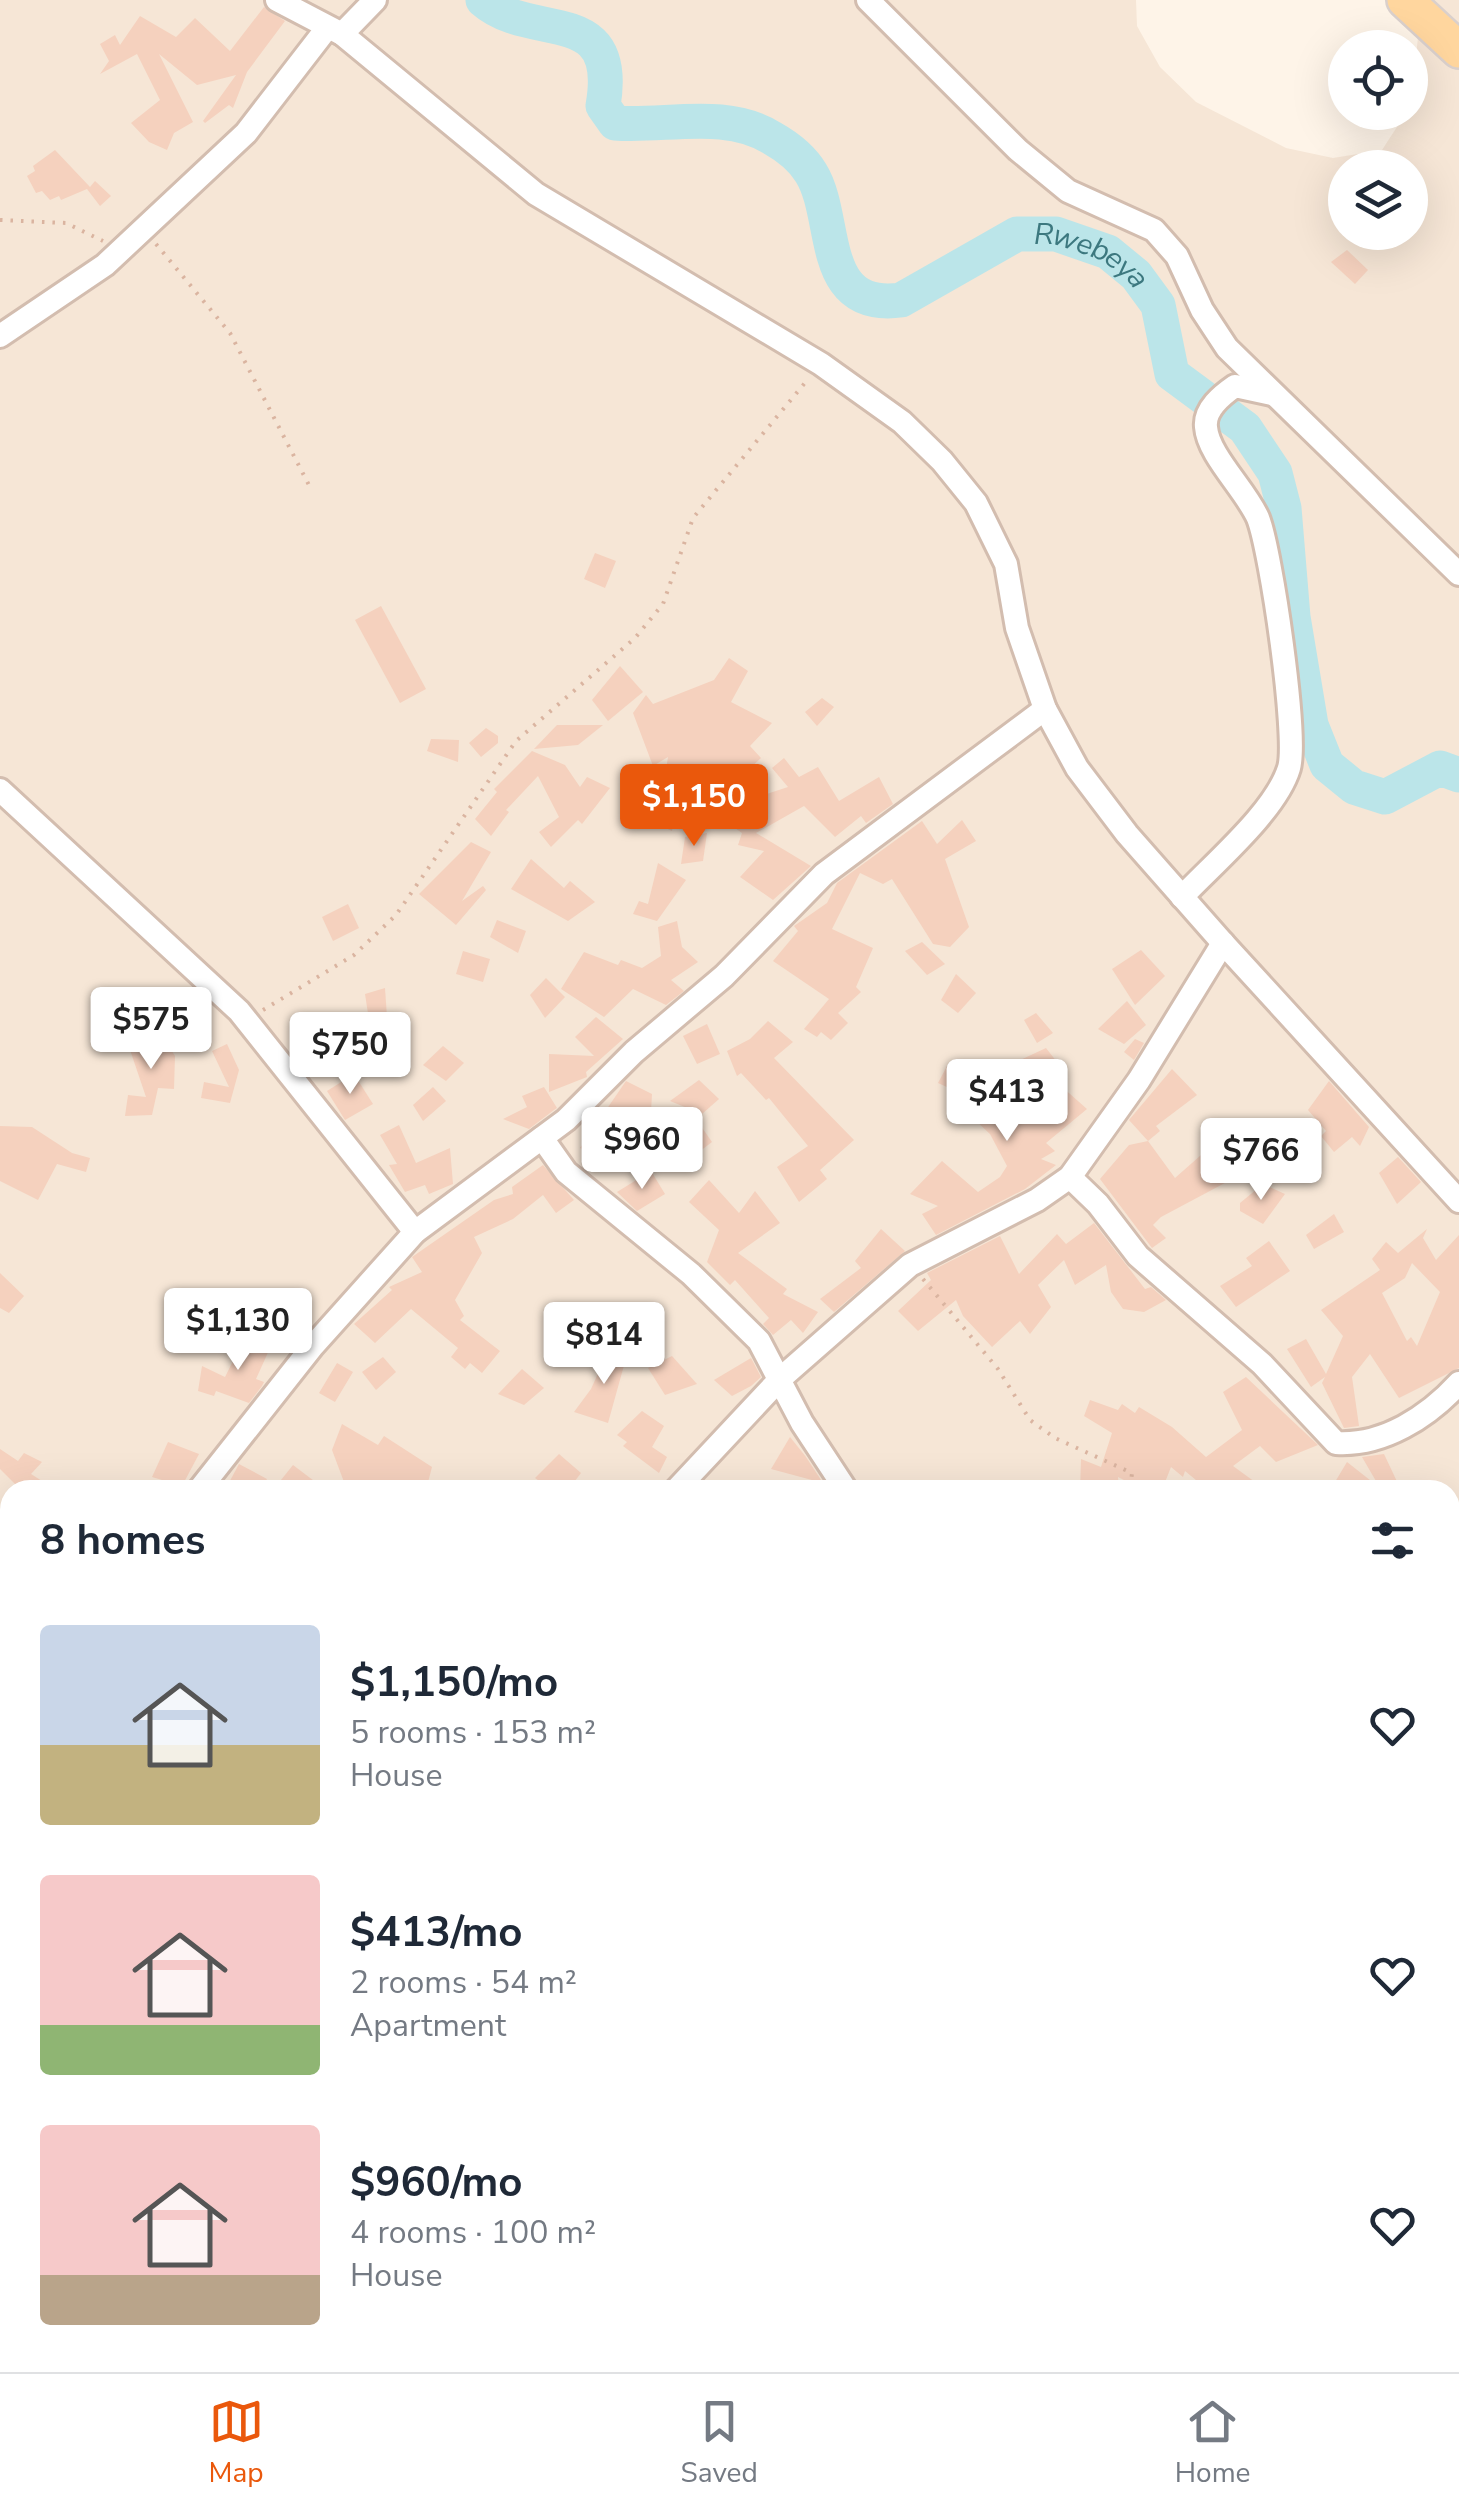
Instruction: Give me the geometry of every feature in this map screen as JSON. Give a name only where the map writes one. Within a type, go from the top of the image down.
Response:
[{"type":"main road","points":[[1405,0],[1459,50]]},
{"type":"street","points":[[277,0],[334,31],[536,194],[821,364],[902,422],[976,503],[1006,564],[1017,628],[1044,709],[1077,768],[1223,943],[1459,1201]]},
{"type":"street","points":[[0,336],[121,250],[246,134],[334,31],[375,0]]},
{"type":"street","points":[[868,0],[1018,150],[1068,191],[1154,230],[1177,256],[1202,310],[1228,348],[1459,574]]},
{"type":"street","points":[[1182,896],[1275,798],[1290,766],[1284,659],[1259,520],[1224,461],[1208,446],[1205,421],[1219,397],[1236,386],[1275,394]]},
{"type":"street","points":[[206,1480],[312,1348],[415,1232],[542,1138],[724,976],[824,874],[1044,709]]},
{"type":"street","points":[[0,790],[246,1020],[415,1232]]},
{"type":"street","points":[[685,1480],[780,1380],[910,1264],[1038,1200],[1070,1177],[1139,1080],[1223,943]]},
{"type":"street","points":[[542,1138],[578,1183],[691,1274],[759,1341],[802,1424],[839,1480]]},
{"type":"street","points":[[1070,1177],[1098,1204],[1138,1256],[1262,1364],[1336,1443],[1361,1444],[1398,1430],[1445,1398],[1459,1383]]},
{"type":"path","points":[[0,220],[66,224],[121,250]]},
{"type":"path","points":[[143,229],[230,333],[310,487]]},
{"type":"path","points":[[246,1020],[354,956],[396,915],[516,742],[635,638],[663,604],[693,518],[821,364]]},
{"type":"path","points":[[910,1264],[988,1357],[1030,1420],[1054,1438],[1132,1473],[1131,1480]]},
{"type":"shaded area","points":[[0,0],[1136,0],[1137,26],[1160,67],[1196,102],[1286,148],[1328,157],[1328,250],[1428,250],[1428,150],[1382,150],[1395,130],[1428,130],[1428,30],[1419,30],[1422,0],[1459,0],[1459,1480],[0,1480]]},
{"type":"building","points":[[264,7],[285,21],[247,72],[233,108],[229,105],[205,123],[236,75],[197,85],[159,54],[193,122],[174,133],[167,150],[149,142],[131,123],[160,100],[137,54],[100,74],[109,61],[100,44],[115,35],[120,45],[140,16],[176,37],[195,18],[230,51]]},
{"type":"building","points":[[55,150],[90,187],[95,181],[111,196],[100,206],[87,189],[61,200],[59,196],[50,200],[42,191],[36,193],[27,176],[35,171],[33,166]]},
{"type":"building","points":[[1347,250],[1368,270],[1355,284],[1331,262]]},
{"type":"building","points":[[595,553],[616,561],[605,588],[584,579]]},
{"type":"building","points":[[381,606],[426,689],[400,703],[355,620]]},
{"type":"building","points":[[729,658],[748,671],[731,702],[772,723],[750,746],[761,758],[723,793],[728,764],[677,807],[672,831],[657,824],[668,757],[653,766],[633,713],[646,695],[653,704],[714,680]]},
{"type":"building","points":[[620,666],[643,692],[608,721],[592,700]]},
{"type":"building","points":[[822,698],[834,707],[817,726],[805,712]]},
{"type":"building","points":[[557,725],[603,725],[578,745],[534,749]]},
{"type":"building","points":[[486,728],[498,736],[498,743],[481,757],[469,743]]},
{"type":"building","points":[[431,739],[459,740],[458,762],[427,751]]},
{"type":"building","points":[[532,751],[565,765],[580,787],[587,777],[610,788],[582,824],[578,820],[551,847],[539,832],[559,817],[538,776],[506,810],[509,812],[491,836],[475,819],[497,792],[494,789]]},
{"type":"building","points":[[784,758],[799,777],[818,767],[839,801],[879,777],[893,804],[866,823],[861,816],[835,837],[804,806],[756,833],[811,866],[773,900],[740,877],[764,851],[738,845],[742,833],[712,812],[788,787],[772,768]]},
{"type":"building","points":[[962,820],[976,841],[945,859],[969,927],[950,947],[933,944],[892,879],[883,884],[860,873],[832,929],[873,948],[856,987],[861,992],[838,1013],[848,1023],[831,1040],[821,1032],[817,1037],[804,1029],[829,999],[773,961],[798,931],[794,926],[827,903],[837,883],[922,821],[937,844]]},
{"type":"building","points":[[707,833],[703,861],[681,864],[685,837]]},
{"type":"building","points":[[471,842],[491,852],[462,901],[483,886],[486,890],[456,925],[419,894]]},
{"type":"building","points":[[531,859],[564,888],[570,881],[595,902],[568,921],[511,889]]},
{"type":"building","points":[[658,863],[686,880],[657,921],[633,914],[639,901],[648,904]]},
{"type":"building","points":[[348,904],[359,928],[333,941],[322,917]]},
{"type":"building","points":[[497,920],[526,931],[518,953],[490,937]]},
{"type":"building","points":[[677,921],[682,947],[698,962],[671,980],[684,991],[666,1005],[633,989],[604,1017],[561,989],[584,952],[618,965],[621,960],[642,968],[661,956],[658,927]]},
{"type":"building","points":[[922,942],[945,964],[927,975],[905,951]]},
{"type":"building","points":[[1141,950],[1165,976],[1135,1005],[1112,969]]},
{"type":"building","points":[[463,951],[490,959],[483,982],[456,974]]},
{"type":"building","points":[[956,974],[976,993],[958,1013],[941,1000]]},
{"type":"building","points":[[546,978],[565,997],[545,1018],[530,995]]},
{"type":"building","points":[[385,988],[387,1017],[369,1020],[365,994]]},
{"type":"building","points":[[1127,1001],[1146,1025],[1124,1044],[1098,1029]]},
{"type":"building","points":[[1036,1013],[1053,1033],[1037,1043],[1024,1020]]},
{"type":"building","points":[[596,1017],[623,1039],[586,1072],[587,1077],[549,1092],[549,1054],[594,1056],[575,1037]]},
{"type":"building","points":[[768,1021],[793,1042],[774,1058],[854,1140],[820,1170],[827,1179],[799,1202],[777,1167],[808,1146],[769,1098],[766,1100],[741,1073],[737,1076],[727,1051],[750,1039]]},
{"type":"building","points":[[707,1024],[720,1054],[697,1064],[683,1036]]},
{"type":"building","points":[[160,1032],[175,1056],[174,1089],[158,1088],[152,1115],[125,1116],[128,1095],[146,1097],[127,1041]]},
{"type":"building","points":[[1135,1039],[1144,1043],[1134,1060],[1124,1052]]},
{"type":"building","points":[[227,1044],[239,1070],[230,1103],[201,1098],[204,1082],[229,1087],[212,1051]]},
{"type":"building","points":[[443,1046],[464,1063],[446,1081],[423,1065]]},
{"type":"building","points":[[1046,1048],[1064,1071],[1052,1078],[1087,1109],[1046,1143],[1055,1151],[1041,1159],[1056,1165],[1025,1189],[936,1235],[922,1214],[938,1206],[910,1194],[942,1161],[978,1192],[1000,1177],[1007,1166],[990,1134],[974,1119],[1020,1080],[1012,1064]]},
{"type":"building","points":[[947,1066],[968,1077],[962,1094],[938,1083]]},
{"type":"building","points":[[1172,1069],[1197,1095],[1156,1126],[1160,1131],[1148,1141],[1129,1120]]},
{"type":"building","points":[[354,1074],[373,1104],[345,1120],[327,1091]]},
{"type":"building","points":[[699,1080],[719,1099],[702,1114],[670,1101]]},
{"type":"building","points":[[626,1081],[652,1094],[651,1112],[634,1129],[649,1136],[648,1160],[610,1152],[608,1159],[580,1148]]},
{"type":"building","points":[[1329,1081],[1369,1127],[1360,1146],[1352,1137],[1334,1152],[1321,1136],[1326,1131],[1308,1110]]},
{"type":"building","points":[[433,1087],[446,1101],[423,1121],[413,1105]]},
{"type":"building","points":[[544,1087],[557,1108],[529,1129],[503,1119],[527,1107],[522,1096]]},
{"type":"building","points":[[696,1119],[712,1142],[687,1161],[674,1136]]},
{"type":"building","points":[[399,1125],[416,1163],[450,1148],[453,1184],[429,1194],[425,1185],[405,1192],[389,1165],[397,1164],[380,1135]]},
{"type":"building","points":[[0,1126],[32,1127],[72,1153],[90,1158],[86,1172],[57,1164],[38,1200],[0,1181]]},
{"type":"building","points":[[1226,1133],[1253,1168],[1161,1217],[1153,1225],[1166,1238],[1152,1248],[1100,1179],[1129,1145],[1148,1141],[1175,1178]]},
{"type":"building","points":[[1398,1157],[1421,1182],[1397,1204],[1379,1173]]},
{"type":"building","points":[[543,1165],[574,1200],[556,1213],[543,1195],[513,1219],[474,1237],[482,1253],[455,1300],[464,1316],[460,1320],[500,1351],[482,1373],[470,1363],[465,1369],[451,1357],[458,1348],[411,1309],[375,1343],[354,1324],[392,1290],[389,1287],[422,1272],[412,1257],[494,1200],[513,1194],[512,1187]]},
{"type":"building","points":[[651,1171],[665,1194],[637,1211],[617,1192]]},
{"type":"building","points":[[709,1180],[739,1213],[755,1191],[780,1223],[738,1253],[787,1289],[783,1294],[818,1312],[803,1333],[791,1320],[773,1335],[763,1324],[769,1318],[735,1280],[730,1285],[707,1262],[719,1230],[689,1202]]},
{"type":"building","points":[[1263,1184],[1285,1194],[1263,1224],[1240,1211],[1240,1203]]},
{"type":"building","points":[[1334,1214],[1344,1232],[1314,1249],[1306,1235]]},
{"type":"building","points":[[1094,1223],[1145,1289],[1151,1287],[1166,1300],[1144,1312],[1123,1309],[1111,1292],[1106,1265],[1075,1285],[1064,1260],[1038,1285],[1051,1307],[1030,1334],[1020,1321],[992,1347],[963,1316],[956,1300],[918,1331],[898,1311],[931,1280],[927,1273],[1000,1236],[1019,1274],[1057,1234],[1066,1244]]},
{"type":"building","points":[[881,1229],[905,1251],[834,1312],[820,1299],[861,1268],[855,1261]]},
{"type":"building","points":[[1427,1229],[1423,1238],[1436,1260],[1459,1235],[1459,1368],[1399,1398],[1370,1354],[1352,1377],[1359,1426],[1344,1428],[1322,1383],[1325,1377],[1311,1387],[1287,1349],[1306,1339],[1326,1374],[1343,1336],[1321,1310],[1380,1270],[1372,1259],[1386,1242],[1398,1253]],"holes":[[[1412,1263],[1440,1292],[1417,1346],[1411,1337],[1407,1341],[1382,1293],[1405,1278]]]},
{"type":"building","points":[[1269,1241],[1290,1271],[1236,1307],[1220,1286],[1252,1266],[1246,1258]]},
{"type":"building","points":[[0,1273],[24,1296],[9,1313],[0,1308]]},
{"type":"building","points":[[305,1306],[309,1320],[298,1341],[271,1331],[272,1311]]},
{"type":"building","points":[[246,1335],[270,1348],[256,1379],[264,1382],[249,1403],[216,1391],[214,1396],[198,1391],[202,1366],[225,1377]]},
{"type":"building","points":[[610,1347],[628,1351],[608,1423],[574,1412],[591,1389]]},
{"type":"building","points":[[672,1356],[697,1384],[665,1395],[648,1368]]},
{"type":"building","points":[[383,1357],[396,1372],[376,1390],[362,1372]]},
{"type":"building","points":[[751,1358],[761,1377],[751,1386],[732,1396],[714,1380]]},
{"type":"building","points":[[337,1363],[353,1372],[335,1402],[319,1393]]},
{"type":"building","points":[[522,1369],[544,1388],[524,1405],[498,1394]]},
{"type":"building","points":[[1246,1377],[1318,1445],[1276,1462],[1260,1446],[1233,1466],[1252,1480],[1196,1480],[1185,1471],[1183,1477],[1171,1467],[1166,1480],[1080,1480],[1081,1459],[1101,1467],[1112,1433],[1084,1416],[1090,1400],[1118,1410],[1122,1404],[1135,1413],[1139,1407],[1172,1427],[1206,1457],[1242,1430],[1223,1392]]},
{"type":"building","points":[[642,1411],[664,1426],[652,1447],[667,1457],[659,1473],[623,1446],[627,1442],[617,1435]]},
{"type":"building","points":[[342,1424],[378,1445],[384,1436],[432,1467],[429,1480],[343,1480],[332,1450]]},
{"type":"building","points":[[790,1437],[821,1480],[812,1480],[771,1469]]},
{"type":"building","points":[[168,1442],[199,1454],[185,1480],[152,1477]]},
{"type":"building","points":[[0,1449],[18,1461],[24,1453],[42,1462],[31,1474],[40,1480],[11,1480],[0,1469]]},
{"type":"building","points":[[559,1454],[581,1473],[576,1480],[535,1478]]},
{"type":"building","points":[[1384,1454],[1396,1480],[1375,1480],[1362,1457]]},
{"type":"building","points":[[1347,1462],[1370,1480],[1336,1480]]},
{"type":"building","points":[[239,1464],[267,1479],[266,1480],[230,1480]]},
{"type":"building","points":[[293,1465],[313,1480],[281,1480]]},
{"type":"waterway","name":"Rwebeya","points":[[483,0],[503,13],[586,38],[599,51],[605,73],[603,106],[615,123],[735,124],[754,129],[789,149],[811,173],[843,277],[855,291],[874,300],[901,300],[1017,234],[1056,234],[1108,252],[1136,275],[1158,305],[1172,374],[1245,428],[1275,473],[1284,508],[1293,617],[1311,725],[1327,765],[1354,787],[1385,797],[1440,768],[1459,775]]}]
